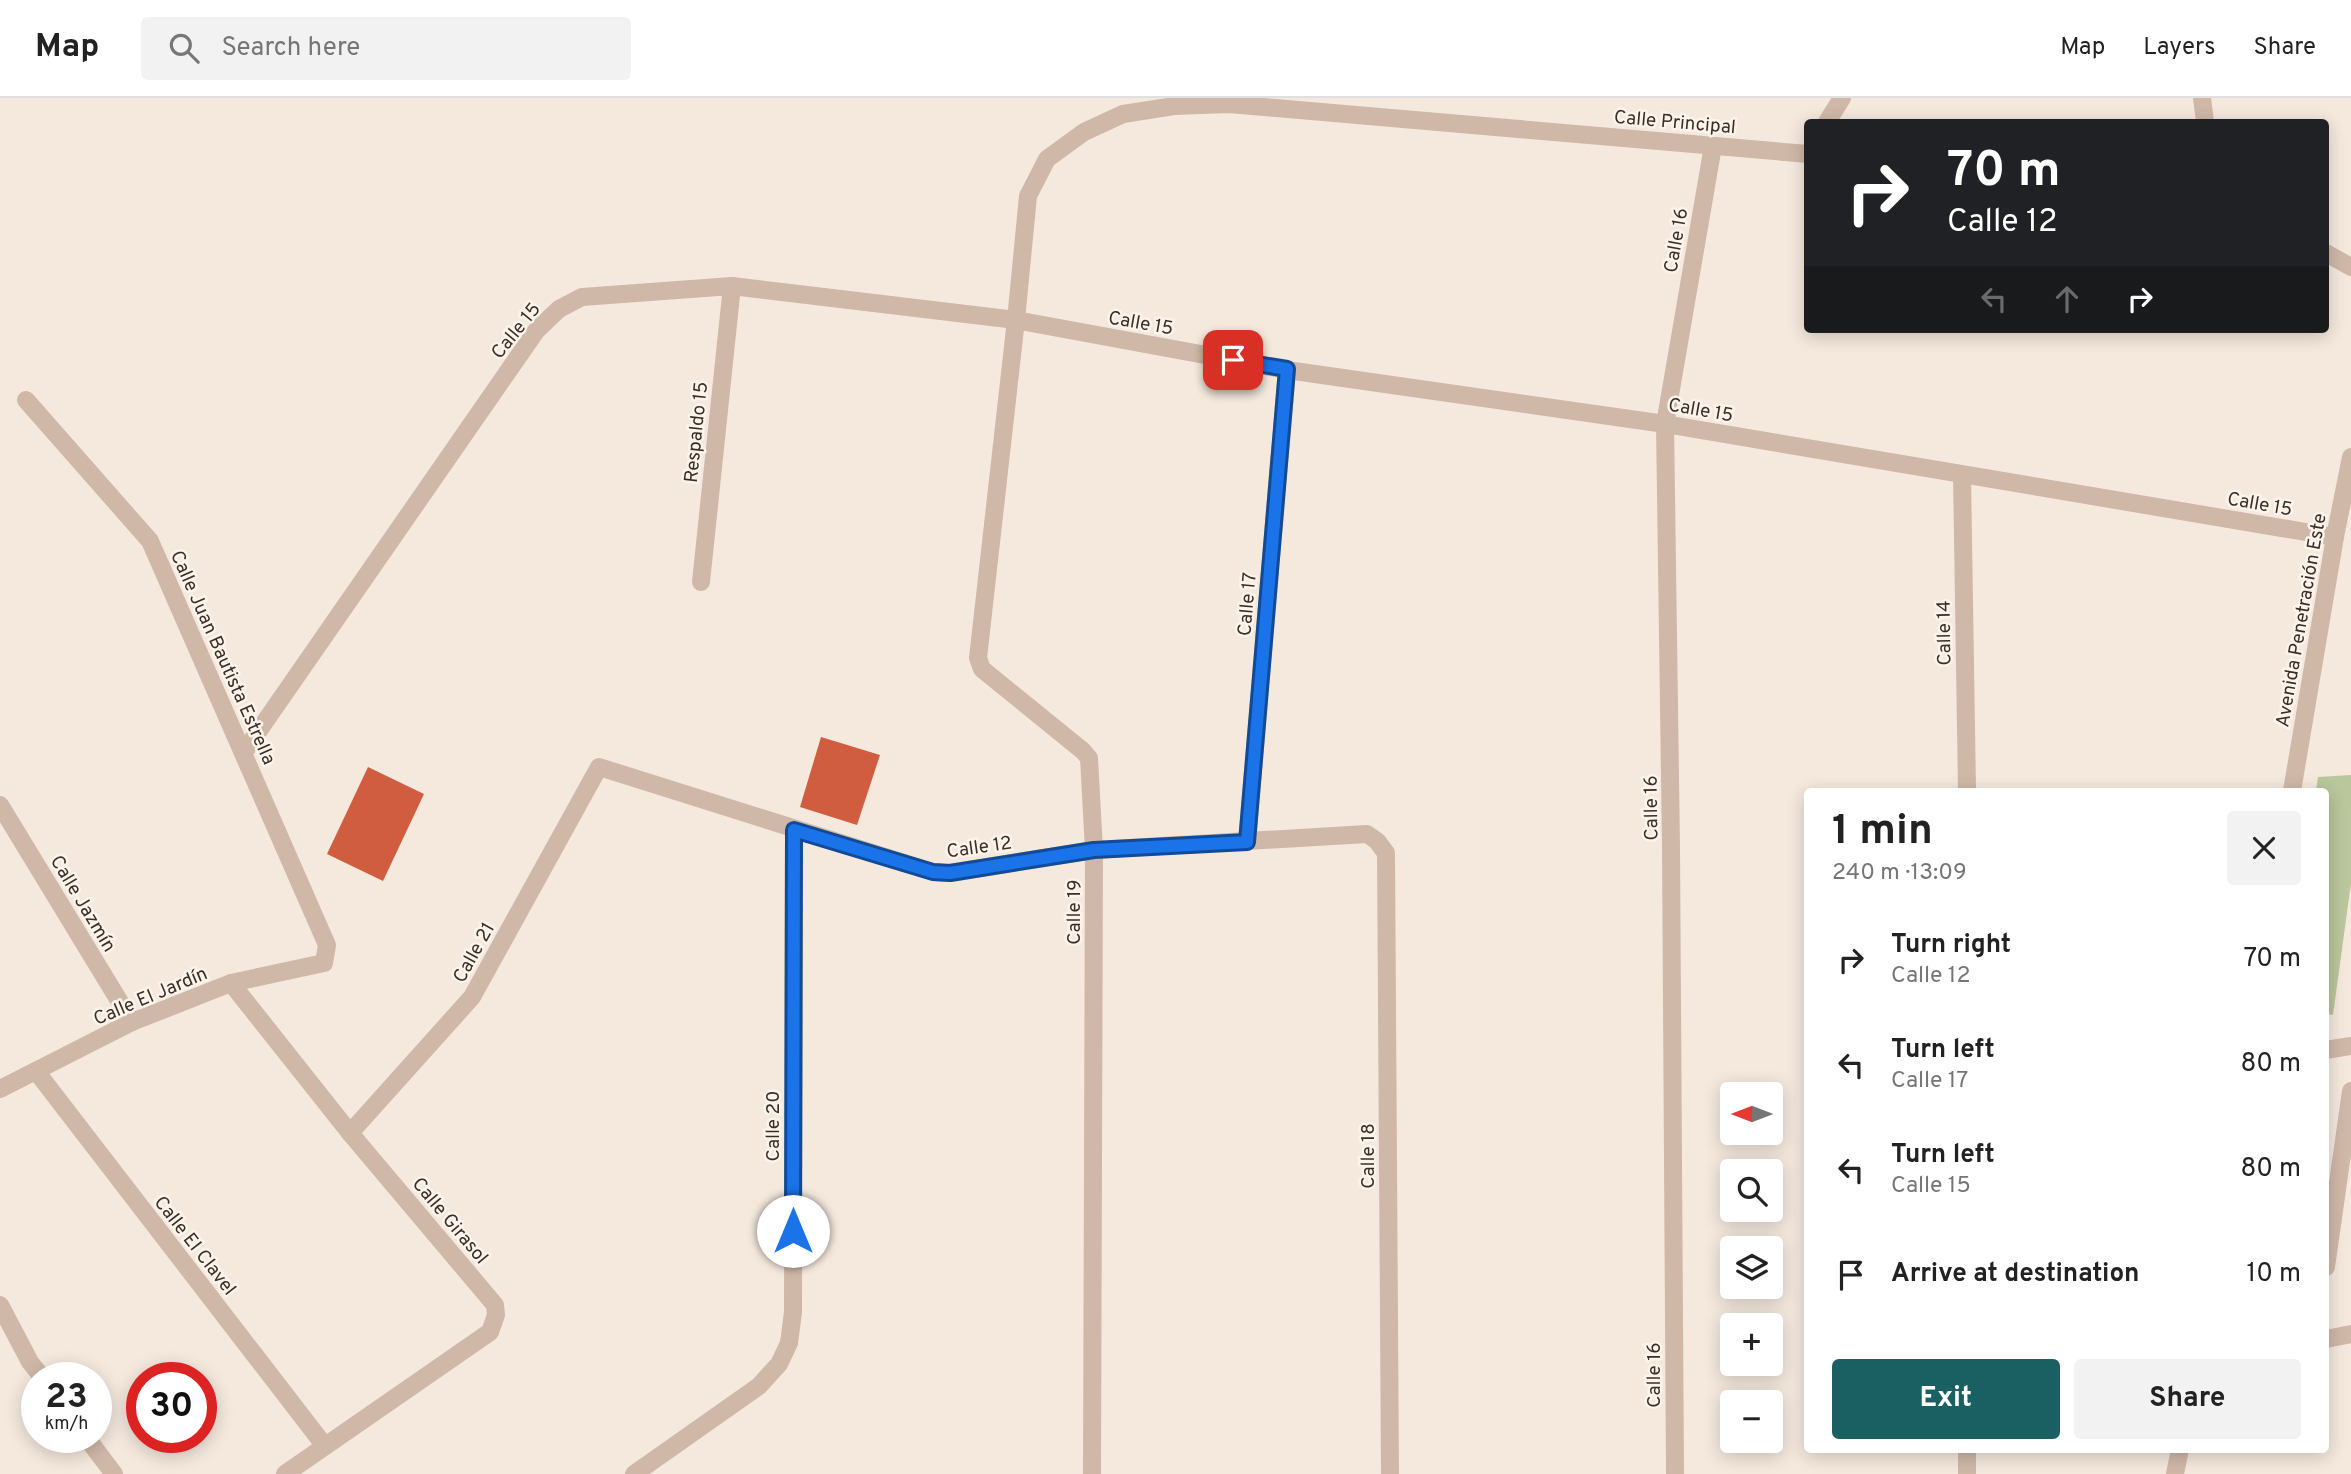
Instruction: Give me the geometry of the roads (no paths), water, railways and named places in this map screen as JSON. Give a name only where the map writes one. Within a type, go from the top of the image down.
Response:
[{"type":"street","points":[[1829,119],[1842,98]]},
{"type":"street","points":[[2202,98],[2205,119]]},
{"type":"street","name":"Calle Principal","points":[[1016,320],[1028,196],[1040,171],[1047,159],[1084,132],[1123,114],[1174,106],[1229,104],[1804,153]]},
{"type":"street","name":"Calle 16","points":[[1675,1474],[1672,860],[1665,424],[1713,146]]},
{"type":"street","points":[[2329,255],[2351,267]]},
{"type":"street","name":"Calle 15","points":[[243,752],[536,331],[559,309],[582,297],[732,286],[1016,320],[1287,369],[1665,424],[2335,537]]},
{"type":"street","name":"Respaldo 15","points":[[701,582],[732,286]]},
{"type":"street","name":"Calle 19","points":[[1016,320],[978,658],[982,668],[1089,758],[1094,850],[1092,1474]]},
{"type":"street","name":"Calle 17","points":[[1247,842],[1287,369]]},
{"type":"street","name":"Calle Juan Bautista Estrella","points":[[26,400],[150,541],[323,931],[327,945],[324,963]]},
{"type":"street","name":"Avenida Penetración Este","points":[[2293,788],[2351,457]]},
{"type":"street","name":"Calle 14","points":[[1962,475],[1967,788]]},
{"type":"street","name":"Calle 12","points":[[599,767],[933,872],[950,873],[1094,850],[1367,834],[1377,841]]},
{"type":"street","name":"Calle 21","points":[[351,1133],[472,997],[599,767]]},
{"type":"street","name":"Calle Jazmín","points":[[0,805],[132,1022]]},
{"type":"street","name":"Calle 20","points":[[634,1474],[759,1386],[779,1364],[789,1343],[793,1312],[794,830]]},
{"type":"street","name":"Calle 18","points":[[1377,841],[1386,853],[1390,1474]]},
{"type":"street","name":"Calle El Jardín","points":[[0,1089],[132,1022],[231,983],[324,963]]},
{"type":"street","name":"Calle Girasol","points":[[231,983],[351,1133],[495,1305],[496,1315],[489,1332],[285,1474]]},
{"type":"street","points":[[2329,1050],[2351,1046]]},
{"type":"street","name":"Calle El Clavel","points":[[36,1071],[324,1445]]},
{"type":"street","points":[[2329,1246],[2351,1091]]},
{"type":"street","points":[[0,1305],[30,1362]]},
{"type":"street","points":[[2329,1338],[2351,1334]]},
{"type":"street","points":[[98,1453],[114,1474]]},
{"type":"street","points":[[1967,1453],[1967,1474]]},
{"type":"street","points":[[2175,1474],[2179,1453]]}]
